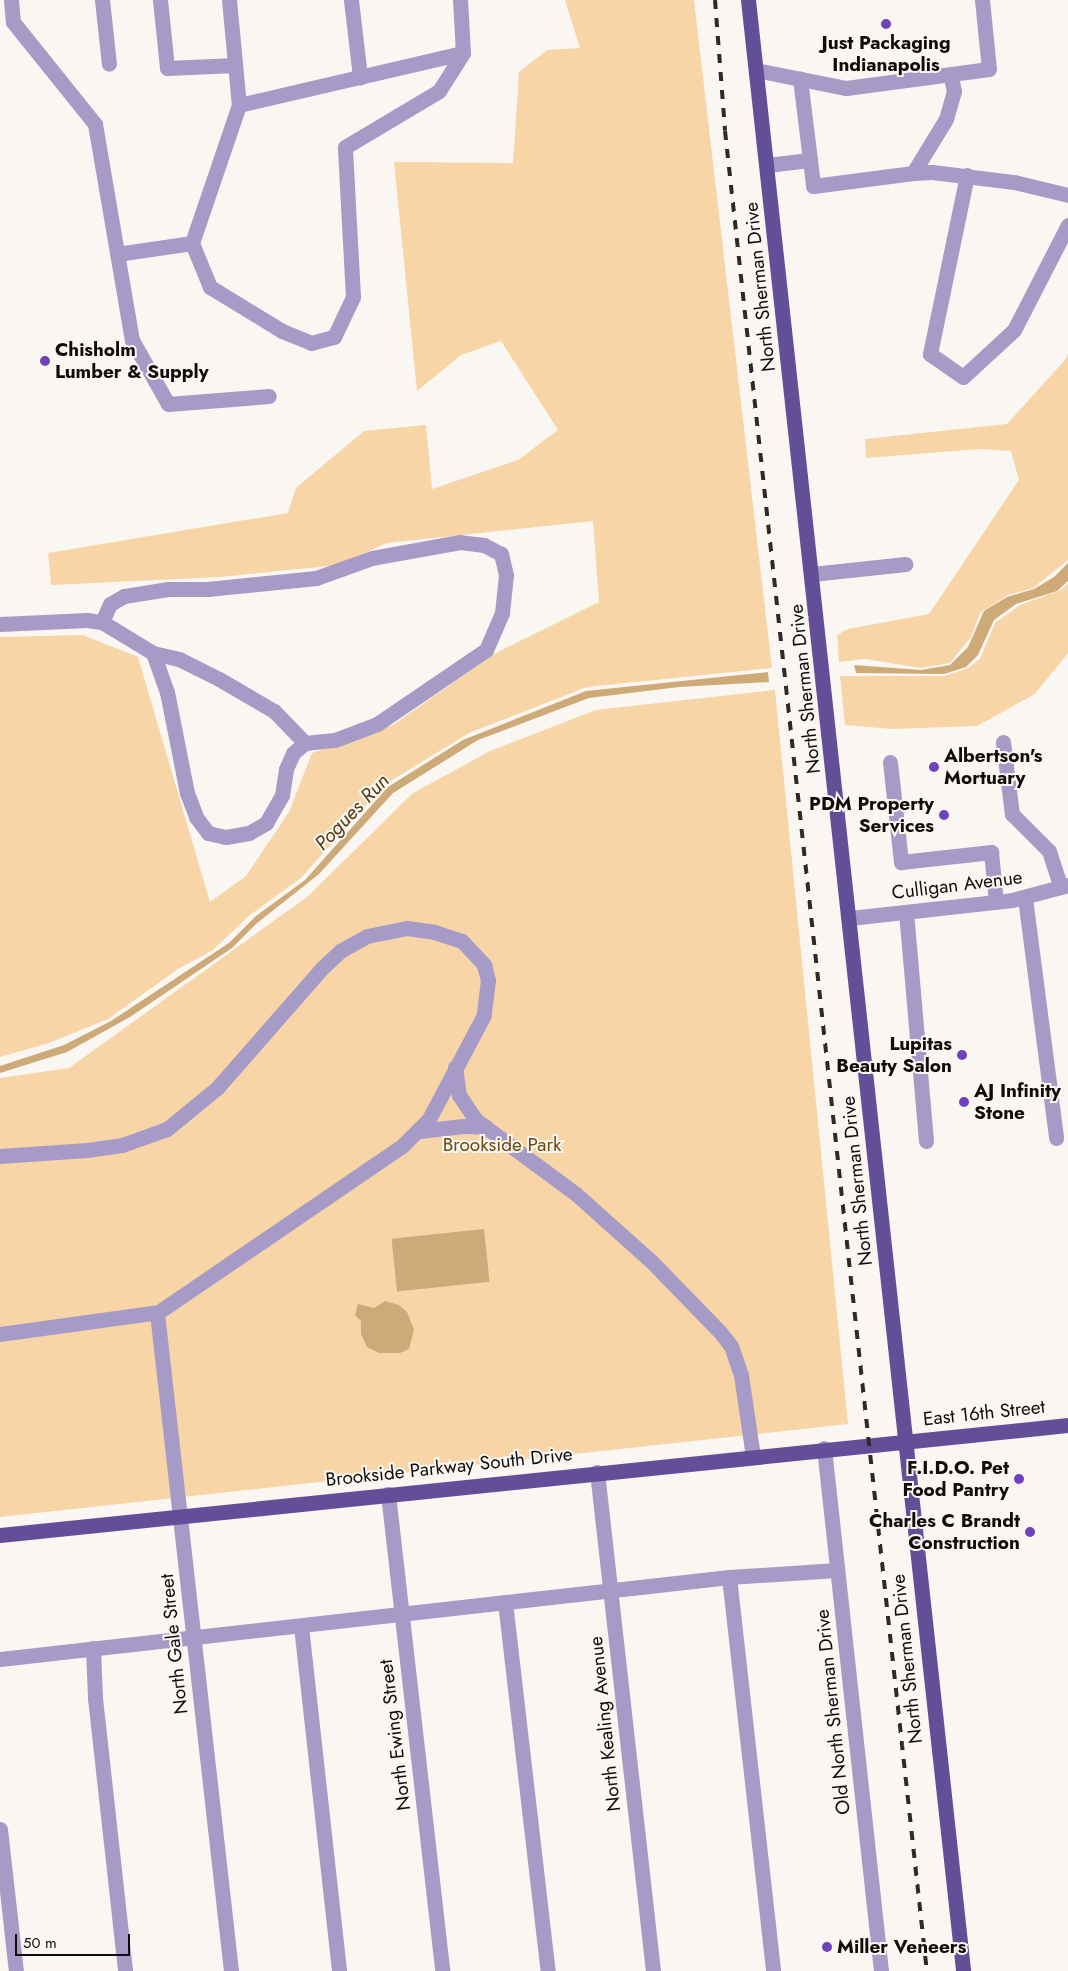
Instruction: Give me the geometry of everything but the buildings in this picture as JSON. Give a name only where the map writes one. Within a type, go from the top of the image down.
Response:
[{"type":"main road","name":"North Sherman Drive","points":[[748,0],[850,918],[903,1441],[962,1971]]},
{"type":"main road","name":"East 16th Street","points":[[903,1441],[1068,1425]]},
{"type":"main road","name":"Brookside Parkway South Drive","points":[[0,1535],[903,1441]]},
{"type":"street","points":[[11,0],[13,22],[95,124],[132,340],[168,404],[269,396]]},
{"type":"street","points":[[102,0],[109,64]]},
{"type":"street","points":[[160,0],[167,68],[235,65]]},
{"type":"street","points":[[229,0],[239,105],[192,243],[210,287],[282,331],[311,343],[334,337],[353,297],[345,147],[439,91],[462,53],[460,0]]},
{"type":"street","points":[[351,0],[360,77]]},
{"type":"street","points":[[756,70],[846,88],[989,70],[982,0]]},
{"type":"street","points":[[239,105],[462,53]]},
{"type":"street","points":[[913,173],[946,120],[954,92],[950,74]]},
{"type":"street","points":[[800,79],[813,186],[913,173],[967,175],[1014,182],[1068,195]]},
{"type":"street","points":[[767,165],[810,160]]},
{"type":"street","points":[[967,175],[930,354],[962,377],[1014,330],[1068,225]]},
{"type":"street","points":[[117,254],[192,243]]},
{"type":"street","points":[[102,622],[110,604],[124,596],[168,589],[208,589],[316,578],[372,558],[460,542],[484,545],[501,554],[506,575],[502,613],[486,650],[377,724],[335,740],[305,743],[294,753],[286,768],[282,795],[266,824],[249,833],[226,837],[208,833],[196,817],[187,793],[167,692],[153,653]]},
{"type":"street","points":[[812,574],[905,564]]},
{"type":"street","points":[[0,624],[62,620],[102,622],[153,653],[178,659],[235,688],[274,711],[305,743]]},
{"type":"street","points":[[1003,742],[1012,814],[1049,851],[1065,886]]},
{"type":"street","points":[[890,762],[901,862],[991,852],[996,902]]},
{"type":"street","name":"Culligan Avenue","points":[[850,918],[1025,898],[1065,886]]},
{"type":"street","points":[[1025,898],[1056,1138]]},
{"type":"street","points":[[906,912],[926,1141]]},
{"type":"street","points":[[0,1156],[96,1149],[122,1145],[167,1129],[218,1088],[316,974],[340,951],[367,936],[407,928],[448,936],[474,951],[484,964],[488,980],[484,1014],[420,1131],[157,1313],[0,1334]]},
{"type":"street","points":[[455,1066],[459,1095],[476,1120],[576,1194],[651,1261],[720,1332],[731,1346],[741,1375],[753,1456]]},
{"type":"street","points":[[420,1131],[463,1126],[486,1127]]},
{"type":"street","name":"North Gale Street","points":[[157,1313],[230,1971]]},
{"type":"street","name":"Old North Sherman Drive","points":[[824,1448],[881,1971]]},
{"type":"street","name":"North Kealing Avenue","points":[[597,1472],[653,1971]]},
{"type":"street","name":"North Ewing Street","points":[[388,1494],[442,1971]]},
{"type":"street","points":[[0,1659],[729,1577],[837,1570]]},
{"type":"street","points":[[729,1577],[773,1971]]},
{"type":"street","points":[[505,1602],[532,1812],[548,1971]]},
{"type":"street","points":[[301,1626],[339,1971]]},
{"type":"street","points":[[93,1648],[95,1698],[125,1971]]},
{"type":"street","points":[[0,1829],[16,1971]]},
{"type":"green space","points":[[565,0],[694,0],[772,668],[587,687],[469,733],[384,785],[301,878],[250,915],[213,950],[178,969],[108,1019],[49,1043],[0,1057],[0,637],[83,635],[138,657],[210,902],[246,876],[289,812],[312,753],[393,725],[494,654],[599,602],[593,521],[387,543],[338,565],[220,577],[51,585],[48,553],[288,513],[296,488],[364,431],[426,425],[432,489],[518,460],[558,430],[501,341],[461,355],[417,391],[394,162],[513,163],[519,72],[547,50],[580,48]]},
{"type":"green space","points":[[1068,353],[1068,560],[1033,588],[1008,595],[980,613],[971,637],[950,663],[921,668],[865,659],[839,662],[837,635],[848,629],[929,614],[1019,480],[1011,451],[981,449],[866,458],[865,439],[1007,424],[1065,360]]},
{"type":"green space","points":[[1068,584],[1068,653],[1035,694],[977,726],[892,729],[845,725],[840,676],[945,676],[968,668],[980,659],[995,623],[1020,605],[1061,590]]},
{"type":"green space","name":"Brookside Park","points":[[775,690],[848,1424],[0,1517],[0,1078],[69,1068],[307,897],[413,793],[490,751],[596,710]]},
{"type":"shaded area","points":[[1068,563],[1068,581],[1057,591],[1016,604],[994,620],[978,655],[966,667],[944,674],[856,673],[854,665],[921,670],[950,665],[968,647],[984,611],[1007,597],[1034,589],[1054,577]]},
{"type":"shaded area","points":[[768,672],[769,682],[679,687],[589,698],[478,740],[393,793],[319,874],[256,924],[232,948],[130,1017],[67,1052],[0,1073],[0,1066],[64,1045],[111,1021],[229,943],[256,916],[305,880],[388,787],[463,740],[586,691]]},
{"type":"shaded area","points":[[484,1229],[490,1282],[397,1291],[392,1239]]},
{"type":"shaded area","points":[[385,1301],[399,1305],[407,1312],[414,1330],[409,1349],[400,1353],[379,1353],[367,1347],[361,1334],[361,1321],[355,1315],[358,1304],[374,1308]]},
{"type":"railway","points":[[715,0],[725,131],[927,1971]]},
{"type":"place","name":"Just Packaging Indianapolis","points":[[886,24]]},
{"type":"place","name":"Chisholm Lumber & Supply","points":[[45,361]]},
{"type":"place","name":"Albertson's Mortuary","points":[[934,767]]},
{"type":"place","name":"PDM Property Services","points":[[944,815]]},
{"type":"place","name":"Lupitas Beauty Salon","points":[[962,1055]]},
{"type":"place","name":"AJ Infinity Stone","points":[[964,1102]]},
{"type":"place","name":"F.I.D.O. Pet Food Pantry","points":[[1019,1479]]},
{"type":"place","name":"Charles C Brandt Construction","points":[[1030,1532]]},
{"type":"place","name":"Miller Veneers","points":[[827,1947]]},
{"type":"water label","name":"Pogues Run","points":[[352,812]]}]
